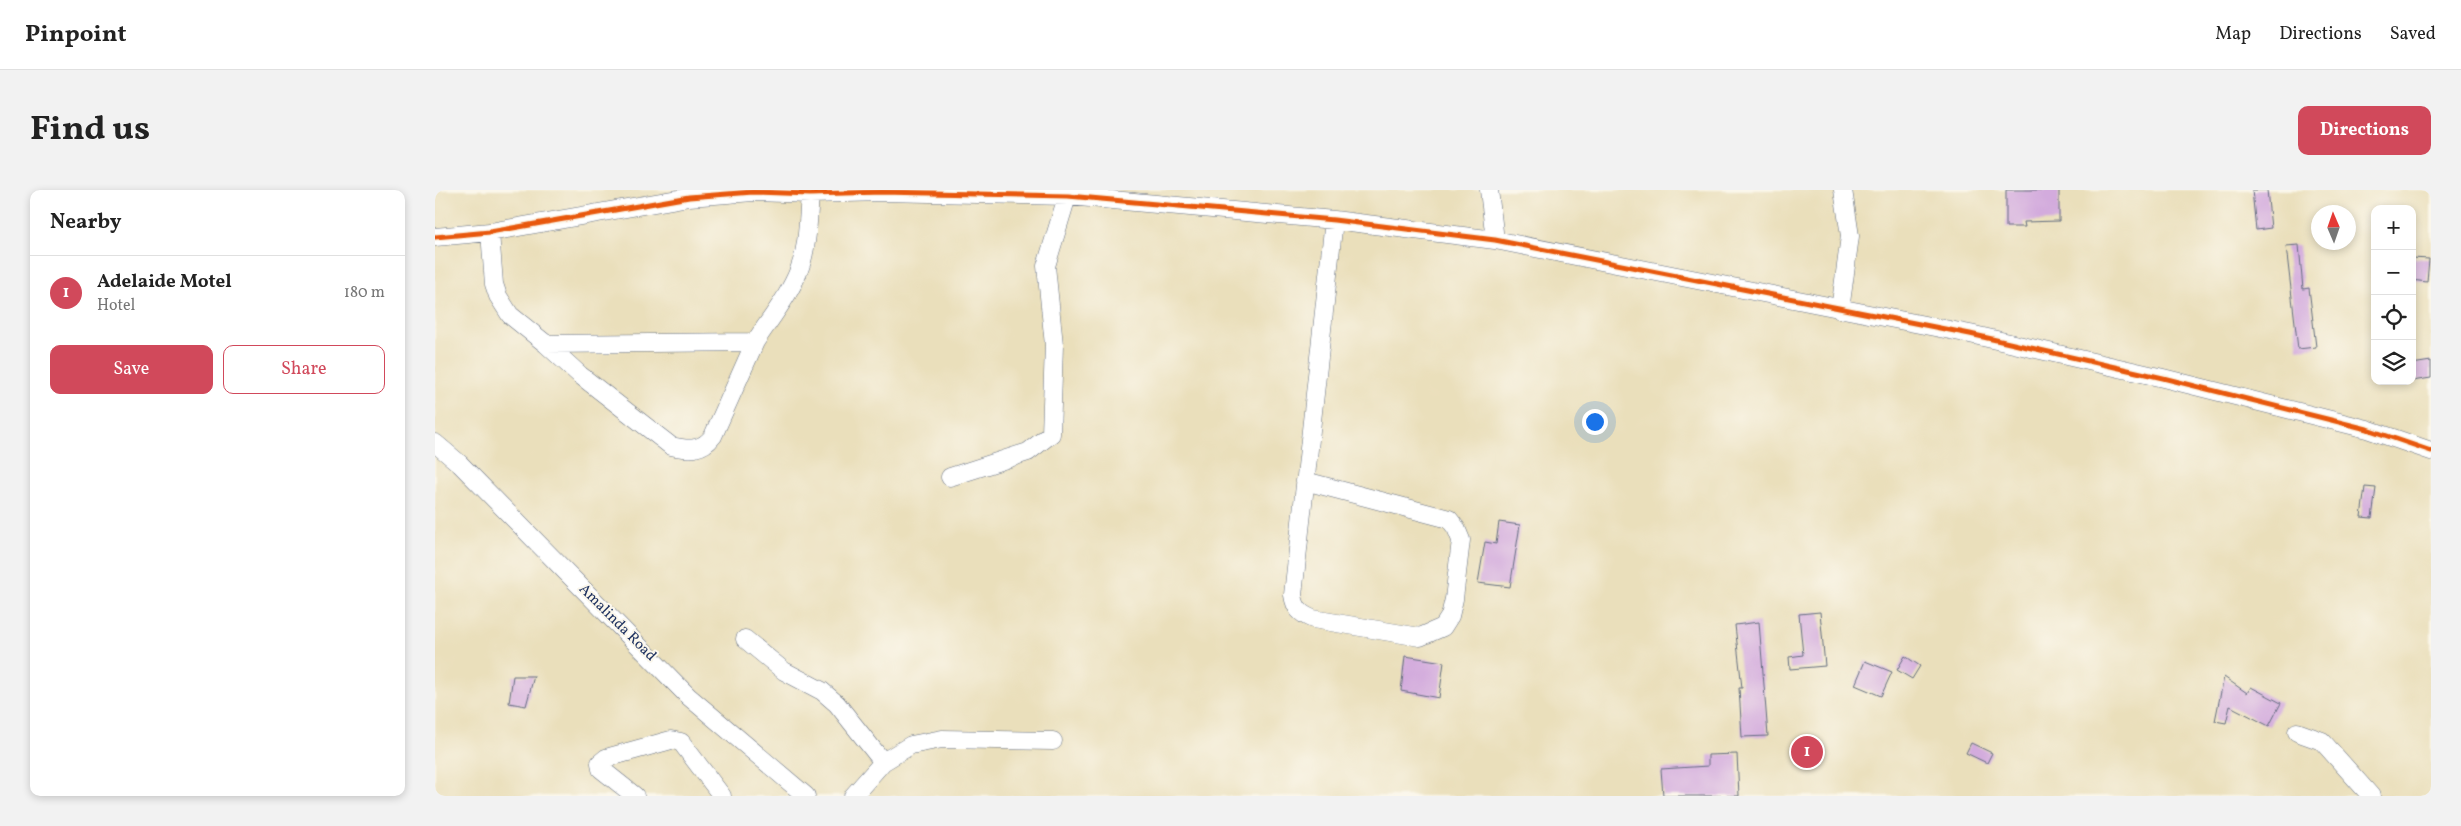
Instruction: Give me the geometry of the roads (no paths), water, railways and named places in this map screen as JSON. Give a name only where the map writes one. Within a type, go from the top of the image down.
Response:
[{"type":"street","points":[[1489,190],[1495,240]]},
{"type":"street","points":[[1840,310],[1850,236],[1843,190]]},
{"type":"street","points":[[435,237],[490,232],[689,197],[753,191],[810,194],[882,191],[1068,193],[1334,220],[1495,240],[1840,310],[1970,334],[2163,378],[2367,428],[2431,451]]},
{"type":"street","points":[[950,477],[1028,452],[1051,434],[1054,345],[1046,266],[1068,193]]},
{"type":"street","points":[[490,232],[495,284],[498,296],[510,315],[580,375],[671,446],[696,449],[706,445],[713,436],[755,342],[794,283],[800,268],[805,242],[810,194]]},
{"type":"street","points":[[1305,481],[1449,519],[1456,528],[1461,540],[1454,599],[1450,616],[1443,627],[1420,636],[1313,619],[1303,615],[1295,605],[1293,595],[1305,481],[1334,220]]},
{"type":"street","points":[[546,344],[755,342]]},
{"type":"street","name":"Amalinda Road","points":[[435,443],[460,464],[688,696],[805,796]]},
{"type":"street","points":[[745,639],[784,671],[822,691],[837,704],[883,762]]},
{"type":"street","points":[[2297,732],[2321,741],[2371,796]]},
{"type":"street","points":[[635,796],[601,769],[600,763],[606,758],[671,740],[681,742],[722,796]]},
{"type":"street","points":[[853,796],[883,762],[911,745],[942,740],[1053,741]]},
{"type":"place","name":"Adelaide Motel","points":[[1807,752]]}]
